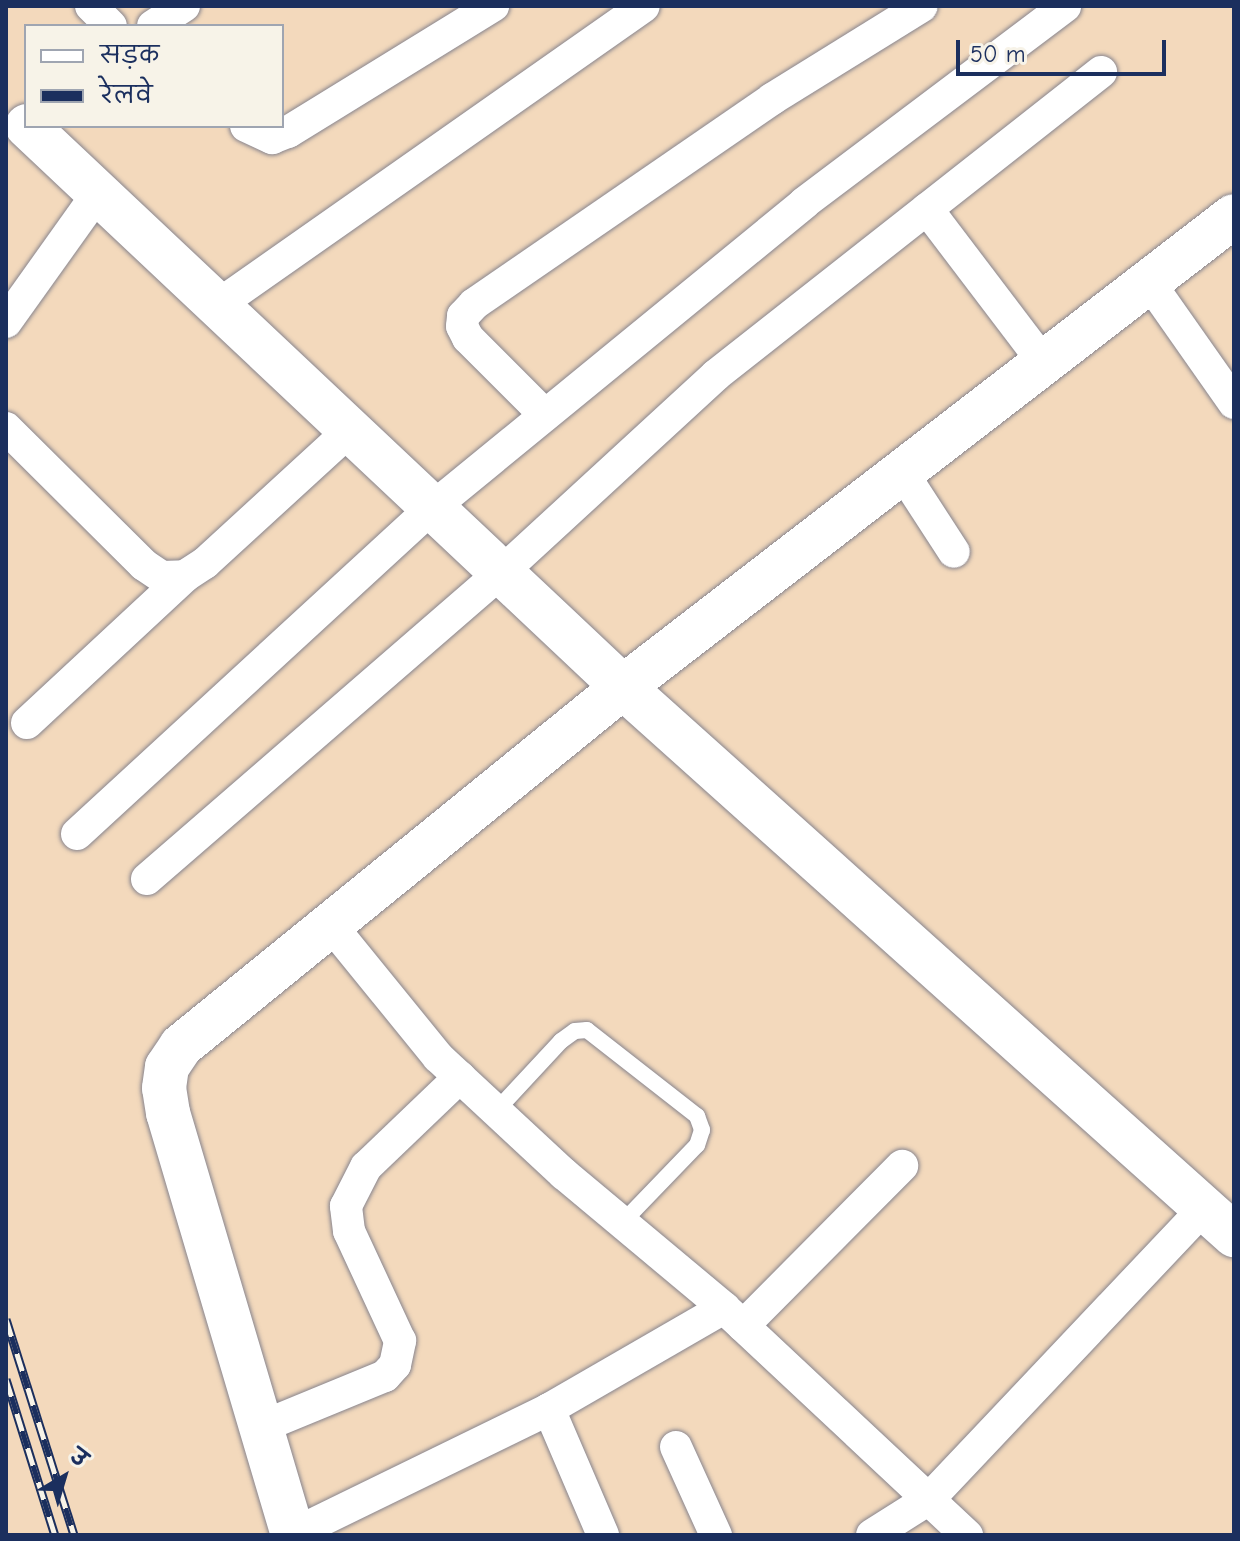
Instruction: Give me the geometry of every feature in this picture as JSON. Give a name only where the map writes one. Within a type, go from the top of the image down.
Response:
[{"type":"street","points":[[91,6],[109,24]]},
{"type":"street","points":[[156,24],[184,6]]},
{"type":"street","points":[[250,128],[272,138],[288,132],[493,6]]},
{"type":"street","points":[[218,305],[644,6]]},
{"type":"street","points":[[545,415],[468,338],[462,326],[469,310],[772,99],[922,6]]},
{"type":"street","points":[[77,834],[432,508],[804,203],[1065,6]]},
{"type":"street","points":[[147,879],[502,572],[716,375],[1101,72]]},
{"type":"street","points":[[6,106],[24,122]]},
{"type":"street","points":[[30,128],[623,687],[1219,1222],[929,1499],[872,1535]]},
{"type":"street","points":[[6,322],[98,193]]},
{"type":"street","points":[[927,209],[1043,362]]},
{"type":"street","points":[[902,1166],[733,1317],[293,1534],[168,1113],[164,1088],[167,1067],[181,1046],[330,924],[623,687],[1234,216]]},
{"type":"street","points":[[1149,282],[1234,403]]},
{"type":"street","points":[[6,428],[144,565],[162,577],[185,576]]},
{"type":"street","points":[[27,723],[185,576],[205,563],[350,430]]},
{"type":"street","points":[[902,472],[954,552]]},
{"type":"street","points":[[330,924],[421,1037],[460,1077],[622,1223],[733,1317],[967,1535]]},
{"type":"street","points":[[261,1427],[385,1376],[395,1365],[400,1341],[349,1231],[346,1206],[366,1167],[460,1077]]},
{"type":"street","points":[[549,1409],[603,1535]]},
{"type":"street","points":[[676,1447],[716,1535]]},
{"type":"lane","points":[[496,1111],[561,1041],[575,1031],[587,1030],[697,1116],[702,1130],[697,1145],[622,1223]]},
{"type":"railway","points":[[6,1319],[74,1535]]},
{"type":"railway","points":[[6,1379],[55,1535]]}]
